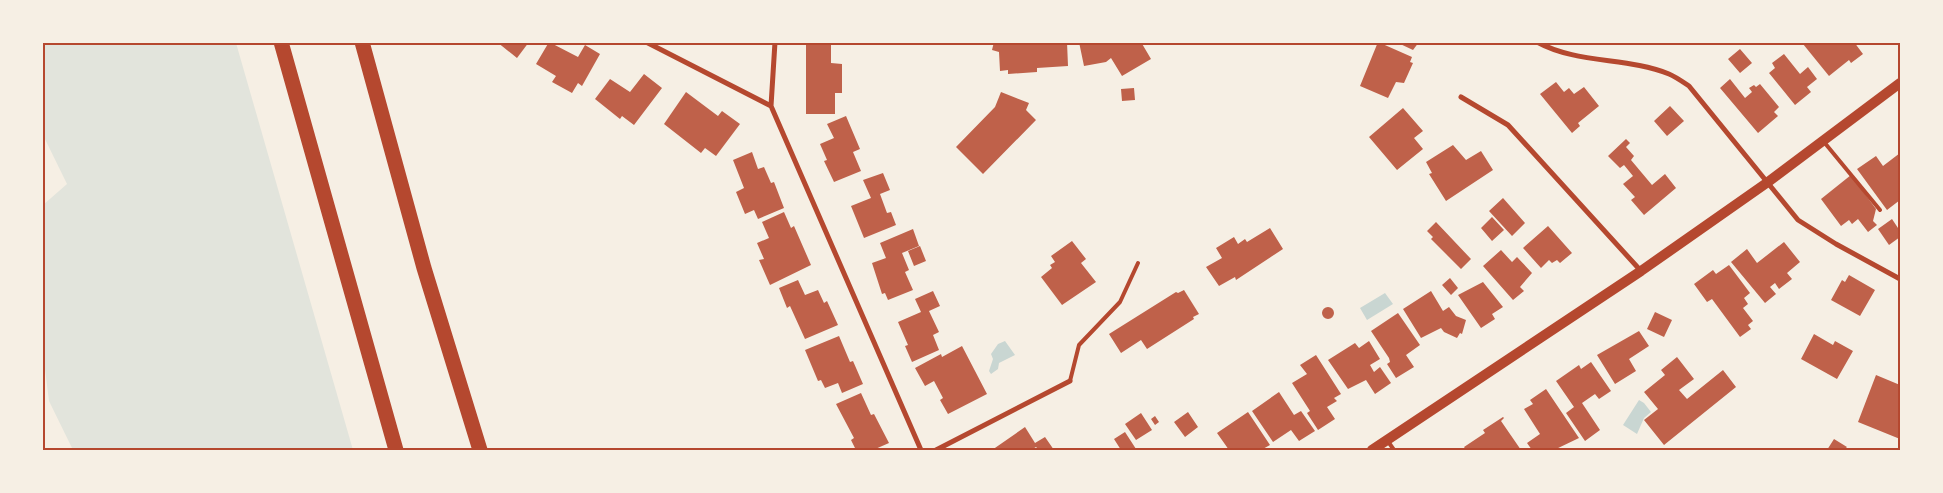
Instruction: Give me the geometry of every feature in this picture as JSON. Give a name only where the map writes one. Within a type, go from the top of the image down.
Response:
[{"type":"highway","points":[[281,42],[396,450]]},
{"type":"highway","points":[[362,42],[424,268],[480,450]]},
{"type":"main road","points":[[1372,450],[1641,272],[1768,182],[1900,83]]},
{"type":"street","points":[[646,42],[771,106]]},
{"type":"street","points":[[775,42],[771,106],[921,450]]},
{"type":"street","points":[[1537,42],[1555,52],[1621,62],[1670,74],[1690,86],[1798,220],[1836,244],[1900,279]]},
{"type":"street","points":[[1461,97],[1508,125],[1641,272]]},
{"type":"street","points":[[936,450],[1070,381]]},
{"type":"lane","points":[[1823,141],[1880,210]]},
{"type":"lane","points":[[1070,381],[1079,345],[1120,302],[1138,263]]},
{"type":"lane","points":[[1387,440],[1394,450]]},
{"type":"shaded area","points":[[43,42],[236,43],[353,450],[73,450],[49,401],[42,345],[43,205],[67,184],[43,135]]},
{"type":"shaded area","points":[[1385,293],[1393,304],[1367,320],[1360,308]]},
{"type":"shaded area","points":[[1005,341],[1015,355],[999,363],[998,369],[991,374],[989,371],[993,359],[991,354],[998,344]]},
{"type":"shaded area","points":[[1639,400],[1651,412],[1644,418],[1637,434],[1623,425]]},
{"type":"building","points":[[497,42],[529,42],[517,58]]},
{"type":"building","points":[[549,42],[578,57],[585,45],[600,54],[582,86],[578,83],[572,93],[552,82],[556,76],[536,64]]},
{"type":"building","points":[[994,42],[1067,42],[1068,66],[1037,68],[1037,72],[1008,74],[1008,70],[1000,71],[999,52],[992,50]]},
{"type":"building","points":[[1079,42],[1141,42],[1151,59],[1122,76],[1111,58],[1106,62],[1084,66]]},
{"type":"building","points":[[1378,42],[1412,57],[1410,62],[1413,63],[1404,83],[1396,82],[1388,98],[1360,86]]},
{"type":"building","points":[[1396,42],[1419,42],[1413,50]]},
{"type":"building","points":[[1805,42],[1854,42],[1863,54],[1851,63],[1849,60],[1829,76],[1803,44]]},
{"type":"building","points":[[806,44],[831,44],[831,63],[842,64],[842,93],[835,93],[835,114],[806,114]]},
{"type":"building","points":[[1740,49],[1752,63],[1740,73],[1728,59]]},
{"type":"building","points":[[1784,54],[1800,74],[1808,67],[1817,79],[1807,87],[1811,92],[1795,105],[1769,73],[1775,68],[1772,63]]},
{"type":"building","points":[[644,74],[662,88],[634,125],[622,116],[620,119],[595,99],[610,79],[630,92]]},
{"type":"building","points":[[1730,79],[1745,98],[1752,92],[1749,88],[1760,84],[1779,107],[1774,112],[1778,116],[1758,133],[1720,88]]},
{"type":"building","points":[[1556,82],[1564,92],[1569,88],[1574,94],[1584,87],[1599,106],[1578,123],[1580,126],[1572,133],[1540,94]]},
{"type":"building","points":[[1134,88],[1135,100],[1122,101],[1121,89]]},
{"type":"building","points":[[686,92],[718,116],[722,111],[740,124],[716,156],[705,148],[701,153],[664,124]]},
{"type":"building","points":[[1001,92],[1029,103],[1026,110],[1036,120],[983,174],[956,147],[995,107]]},
{"type":"building","points":[[1670,106],[1684,121],[1667,136],[1654,121]]},
{"type":"building","points":[[1403,108],[1423,131],[1414,138],[1423,149],[1397,170],[1369,137]]},
{"type":"building","points":[[846,116],[860,149],[853,152],[861,171],[834,182],[824,161],[827,160],[820,144],[834,138],[827,124]]},
{"type":"building","points":[[1626,139],[1630,143],[1626,147],[1634,156],[1631,160],[1652,185],[1665,174],[1676,188],[1644,215],[1631,200],[1635,197],[1623,184],[1633,176],[1624,165],[1620,168],[1608,156]]},
{"type":"building","points":[[1453,145],[1466,160],[1481,151],[1493,170],[1446,201],[1429,174],[1432,173],[1426,162]]},
{"type":"building","points":[[752,152],[758,169],[764,167],[771,183],[774,182],[784,208],[758,219],[754,210],[745,214],[736,192],[744,188],[733,160]]},
{"type":"building","points":[[1900,153],[1900,200],[1887,210],[1857,169],[1876,156],[1883,166]]},
{"type":"building","points":[[883,173],[890,190],[880,194],[887,213],[891,212],[896,225],[864,238],[851,206],[871,198],[863,180]]},
{"type":"building","points":[[1851,175],[1876,209],[1873,221],[1877,225],[1868,232],[1858,219],[1852,224],[1849,220],[1841,226],[1821,199]]},
{"type":"building","points":[[1503,198],[1525,223],[1512,236],[1489,211]]},
{"type":"building","points":[[784,212],[791,228],[794,226],[811,265],[770,285],[759,260],[764,259],[757,243],[769,238],[762,222]]},
{"type":"building","points":[[1492,217],[1504,230],[1492,241],[1481,228]]},
{"type":"building","points":[[1892,219],[1900,231],[1900,237],[1889,245],[1878,229]]},
{"type":"building","points":[[1436,222],[1471,259],[1461,269],[1431,239],[1433,237],[1427,231]]},
{"type":"building","points":[[1548,226],[1572,253],[1560,263],[1557,260],[1552,263],[1549,260],[1541,268],[1523,248]]},
{"type":"building","points":[[1270,228],[1283,249],[1236,280],[1235,277],[1219,286],[1206,267],[1222,258],[1216,248],[1234,237],[1238,244],[1245,239],[1247,242]]},
{"type":"building","points":[[913,229],[919,246],[902,253],[909,270],[905,272],[913,290],[888,300],[885,293],[882,294],[872,263],[886,258],[880,243]]},
{"type":"building","points":[[1072,241],[1086,259],[1081,263],[1096,282],[1062,305],[1041,277],[1052,268],[1050,265],[1055,262],[1051,256]]},
{"type":"building","points":[[1784,242],[1800,262],[1787,273],[1792,279],[1779,289],[1775,283],[1770,287],[1776,294],[1765,303],[1731,262],[1747,249],[1757,263]]},
{"type":"building","points":[[920,246],[926,261],[914,266],[908,251]]},
{"type":"building","points":[[1501,250],[1512,262],[1517,257],[1532,273],[1520,287],[1524,291],[1513,300],[1483,266]]},
{"type":"building","points":[[1729,265],[1750,293],[1744,298],[1748,304],[1743,308],[1753,321],[1748,325],[1751,329],[1740,337],[1712,299],[1707,302],[1694,284],[1713,270],[1716,274]]},
{"type":"building","points":[[1849,275],[1875,290],[1860,316],[1831,300],[1842,280],[1845,282]]},
{"type":"building","points":[[1450,278],[1458,288],[1451,295],[1442,285]]},
{"type":"building","points":[[798,280],[805,295],[818,290],[824,303],[827,301],[838,325],[805,339],[790,306],[787,308],[779,288]]},
{"type":"building","points":[[1483,282],[1503,307],[1492,314],[1495,319],[1481,328],[1458,295]]},
{"type":"building","points":[[1184,290],[1199,314],[1193,317],[1194,319],[1147,349],[1141,340],[1121,353],[1109,334],[1176,292]]},
{"type":"building","points":[[933,291],[940,306],[929,311],[939,332],[933,335],[939,350],[912,362],[905,346],[908,345],[898,322],[921,312],[915,299]]},
{"type":"building","points":[[1431,291],[1443,311],[1449,307],[1456,316],[1466,320],[1462,334],[1460,333],[1457,338],[1444,332],[1441,328],[1421,338],[1403,309]]},
{"type":"building","points":[[1330,307],[1333,308],[1333,318],[1326,319],[1323,318],[1322,311],[1323,308]]},
{"type":"building","points":[[1655,312],[1672,320],[1664,337],[1647,329]]},
{"type":"building","points":[[1398,313],[1420,345],[1406,355],[1414,367],[1396,378],[1387,364],[1390,362],[1389,358],[1371,331]]},
{"type":"building","points":[[1639,331],[1649,346],[1629,359],[1636,371],[1615,384],[1597,355]]},
{"type":"building","points":[[1814,334],[1833,345],[1835,341],[1853,351],[1837,379],[1801,359]]},
{"type":"building","points":[[839,336],[850,362],[853,361],[863,384],[842,393],[838,383],[825,388],[821,380],[818,381],[805,350]]},
{"type":"building","points":[[1369,341],[1380,359],[1370,365],[1374,372],[1380,367],[1391,383],[1375,394],[1366,380],[1348,389],[1328,360],[1355,343],[1359,348]]},
{"type":"building","points":[[962,346],[987,394],[948,414],[940,400],[943,398],[934,381],[925,386],[915,368],[941,354],[942,357]]},
{"type":"building","points":[[1316,355],[1341,394],[1334,398],[1337,401],[1327,407],[1335,419],[1318,430],[1307,413],[1310,411],[1292,383],[1307,374],[1300,365]]},
{"type":"building","points":[[1677,357],[1694,379],[1679,390],[1687,399],[1723,370],[1736,387],[1664,445],[1644,420],[1658,409],[1644,392],[1665,375],[1661,370]]},
{"type":"building","points":[[1591,362],[1611,391],[1599,399],[1595,394],[1582,403],[1600,430],[1585,441],[1566,413],[1574,407],[1556,381],[1579,365],[1581,369]]},
{"type":"building","points":[[1876,375],[1900,385],[1900,439],[1858,422]]},
{"type":"building","points":[[1546,389],[1579,438],[1554,450],[1532,450],[1527,443],[1540,434],[1524,409],[1533,404],[1530,400]]},
{"type":"building","points":[[1279,392],[1294,415],[1301,411],[1315,431],[1299,441],[1291,430],[1273,442],[1252,411]]},
{"type":"building","points":[[861,393],[871,415],[874,414],[889,443],[873,450],[856,450],[851,440],[854,438],[836,404]]},
{"type":"building","points":[[1188,412],[1198,427],[1185,437],[1174,422]]},
{"type":"building","points":[[1248,412],[1270,445],[1261,450],[1229,450],[1217,433]]},
{"type":"building","points":[[1141,413],[1152,430],[1136,440],[1125,424]]},
{"type":"building","points":[[1155,416],[1159,422],[1155,425],[1151,419]]},
{"type":"building","points":[[1503,417],[1501,421],[1521,450],[1466,450],[1464,447],[1485,433],[1483,430]]},
{"type":"building","points":[[1025,427],[1035,443],[1045,437],[1054,450],[1039,450],[1036,447],[1031,450],[992,450]]},
{"type":"building","points":[[1125,432],[1136,449],[1121,450],[1114,439]]},
{"type":"building","points":[[1834,439],[1847,447],[1844,450],[1827,450]]}]
